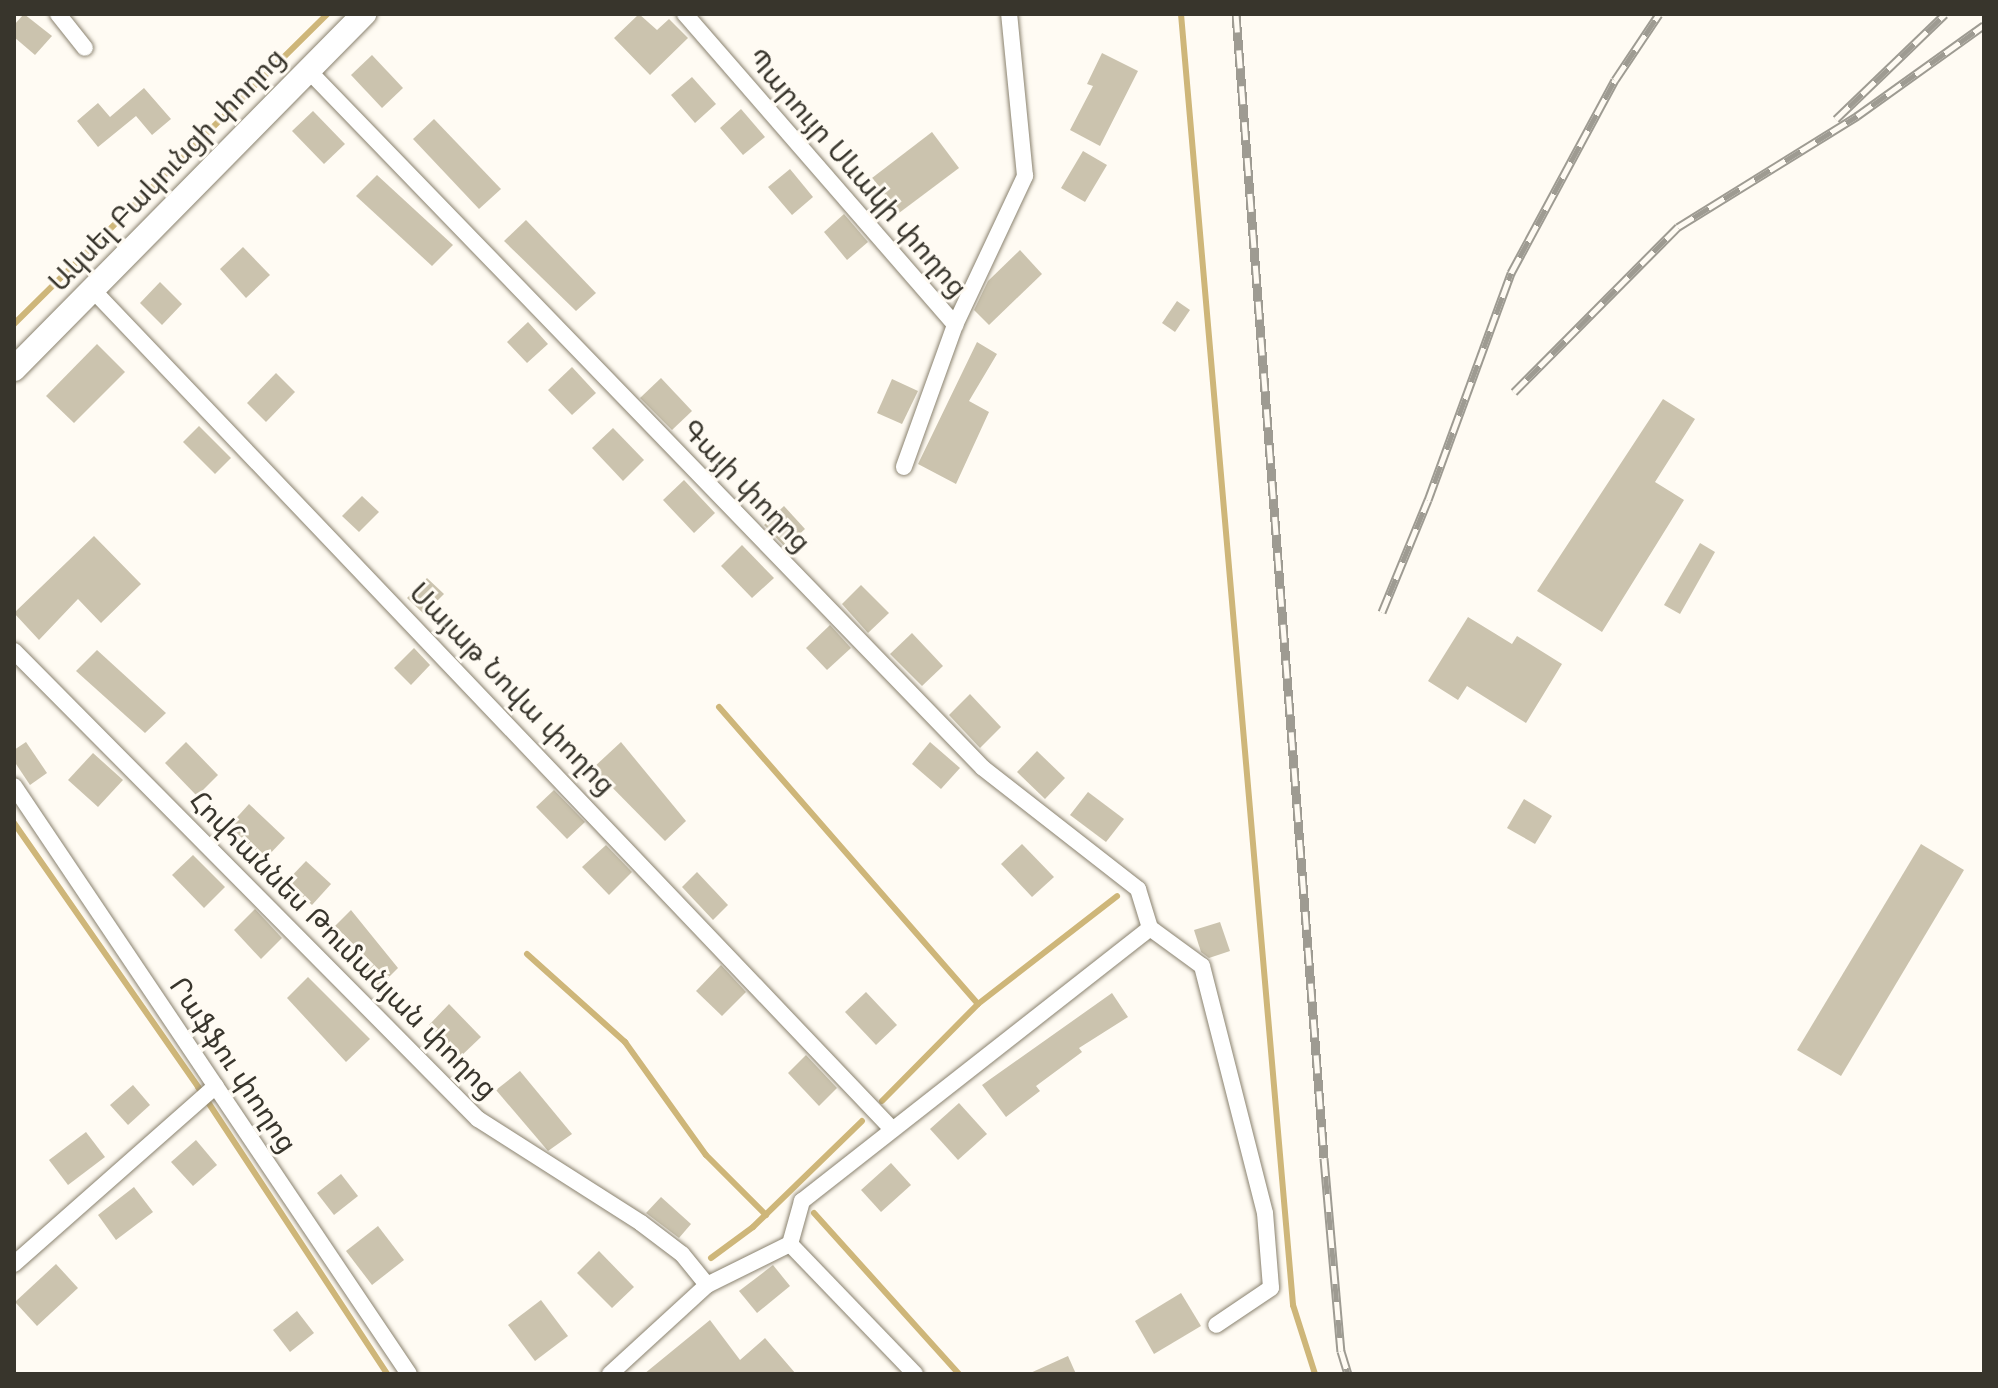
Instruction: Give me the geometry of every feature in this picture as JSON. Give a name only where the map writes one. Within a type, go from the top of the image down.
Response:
[{"type":"main road","name":"Ակսել Բակունցի փողոց","points":[[14,369],[364,14]]},
{"type":"street","points":[[58,14],[85,48]]},
{"type":"street","name":"Պարույր Սևակի փողոց","points":[[685,14],[955,325],[904,467]]},
{"type":"street","points":[[955,325],[1025,176],[1009,14]]},
{"type":"street","name":"Գայի փողոց","points":[[307,69],[983,768],[1138,889],[1150,928]]},
{"type":"street","name":"Սայաթ Նովա փողոց","points":[[91,288],[891,1128]]},
{"type":"street","name":"Հովհաննես Թումանյան փողոց","points":[[14,651],[478,1119],[641,1223],[682,1254],[707,1285]]},
{"type":"street","name":"Րաֆֆու փողոց","points":[[14,786],[208,1093],[409,1374]]},
{"type":"street","points":[[610,1374],[707,1285],[790,1244],[802,1201],[891,1128],[1150,928],[1202,966],[1265,1213],[1271,1288],[1216,1325]]},
{"type":"street","points":[[14,1264],[208,1093]]},
{"type":"street","points":[[790,1244],[915,1374]]},
{"type":"building","points":[[24,14],[52,36],[35,55],[14,37],[14,25]]},
{"type":"building","points":[[639,14],[657,30],[669,19],[688,38],[650,75],[614,38]]},
{"type":"building","points":[[1102,53],[1138,71],[1100,146],[1070,130],[1093,86],[1087,84]]},
{"type":"building","points":[[372,55],[403,88],[382,108],[351,75]]},
{"type":"building","points":[[692,77],[716,104],[695,123],[671,95]]},
{"type":"building","points":[[144,88],[171,119],[152,135],[136,116],[98,147],[77,121],[98,103],[110,117]]},
{"type":"building","points":[[741,109],[765,137],[743,155],[720,128]]},
{"type":"building","points":[[313,111],[345,144],[324,164],[292,131]]},
{"type":"building","points":[[434,119],[501,189],[479,209],[413,139]]},
{"type":"building","points":[[932,132],[959,168],[899,213],[872,178]]},
{"type":"building","points":[[1083,151],[1107,165],[1085,202],[1061,188]]},
{"type":"building","points":[[790,169],[813,197],[792,215],[768,187]]},
{"type":"building","points":[[377,175],[453,245],[432,266],[356,196]]},
{"type":"building","points":[[844,214],[868,242],[847,260],[824,232]]},
{"type":"building","points":[[526,220],[596,293],[576,311],[504,241]]},
{"type":"building","points":[[243,247],[270,275],[246,298],[220,269]]},
{"type":"building","points":[[1020,250],[1042,274],[989,325],[974,310],[988,281]]},
{"type":"building","points":[[160,282],[182,304],[162,325],[140,303]]},
{"type":"building","points":[[1177,301],[1190,310],[1175,332],[1162,323]]},
{"type":"building","points":[[528,322],[548,344],[527,363],[507,342]]},
{"type":"building","points":[[977,342],[997,354],[969,401],[989,412],[956,484],[918,464]]},
{"type":"building","points":[[97,344],[125,372],[74,423],[46,396]]},
{"type":"building","points":[[572,367],[596,393],[572,415],[548,390]]},
{"type":"building","points":[[276,373],[295,392],[266,422],[247,403]]},
{"type":"building","points":[[661,378],[692,411],[672,430],[640,398]]},
{"type":"building","points":[[892,379],[918,391],[902,424],[877,413]]},
{"type":"building","points":[[1663,399],[1695,419],[1655,482],[1684,500],[1602,632],[1537,591]]},
{"type":"building","points":[[199,426],[231,458],[215,474],[183,442]]},
{"type":"building","points":[[613,428],[644,460],[623,481],[592,448]]},
{"type":"building","points":[[684,480],[715,513],[694,533],[663,500]]},
{"type":"building","points":[[362,496],[379,512],[359,532],[342,516]]},
{"type":"building","points":[[784,506],[805,529],[785,547],[764,525]]},
{"type":"building","points":[[94,536],[141,584],[101,623],[78,599],[39,640],[14,613]]},
{"type":"building","points":[[1700,543],[1715,552],[1680,614],[1664,605]]},
{"type":"building","points":[[742,545],[774,578],[752,598],[721,566]]},
{"type":"building","points":[[427,578],[444,594],[424,614],[407,598]]},
{"type":"building","points":[[861,585],[889,613],[868,633],[842,604]]},
{"type":"building","points":[[1468,617],[1512,644],[1517,636],[1562,664],[1526,723],[1467,686],[1458,700],[1428,681]]},
{"type":"building","points":[[830,625],[851,648],[827,670],[806,648]]},
{"type":"building","points":[[912,633],[943,666],[922,686],[890,654]]},
{"type":"building","points":[[414,648],[430,665],[411,685],[394,668]]},
{"type":"building","points":[[97,650],[166,713],[145,733],[76,671]]},
{"type":"building","points":[[970,694],[1001,727],[980,748],[949,715]]},
{"type":"building","points":[[26,742],[47,773],[30,785],[14,761],[14,750]]},
{"type":"building","points":[[186,742],[218,775],[197,796],[165,763]]},
{"type":"building","points":[[621,742],[686,821],[665,841],[593,768]]},
{"type":"building","points":[[930,742],[960,768],[941,789],[912,764]]},
{"type":"building","points":[[1037,751],[1065,778],[1045,799],[1017,772]]},
{"type":"building","points":[[93,753],[123,780],[98,807],[68,780]]},
{"type":"building","points":[[554,790],[585,822],[567,839],[536,807]]},
{"type":"building","points":[[1088,792],[1124,819],[1106,842],[1070,815]]},
{"type":"building","points":[[1524,799],[1552,816],[1535,844],[1507,828]]},
{"type":"building","points":[[249,804],[285,838],[265,859],[229,826]]},
{"type":"building","points":[[1022,844],[1054,877],[1032,897],[1001,864]]},
{"type":"building","points":[[1921,844],[1964,870],[1841,1076],[1797,1050]]},
{"type":"building","points":[[606,845],[632,872],[609,895],[582,867]]},
{"type":"building","points":[[193,855],[225,887],[204,908],[172,875]]},
{"type":"building","points":[[306,861],[331,884],[312,905],[286,882]]},
{"type":"building","points":[[697,872],[728,905],[713,920],[682,887]]},
{"type":"building","points":[[255,909],[282,938],[261,959],[234,930]]},
{"type":"building","points":[[351,910],[398,968],[377,989],[359,971],[369,960],[335,926]]},
{"type":"building","points":[[1220,922],[1230,951],[1209,958],[1201,952],[1194,930]]},
{"type":"building","points":[[721,965],[746,992],[722,1016],[696,991]]},
{"type":"building","points":[[308,977],[370,1039],[346,1062],[287,998]]},
{"type":"building","points":[[866,992],[897,1025],[876,1045],[845,1012]]},
{"type":"building","points":[[1112,993],[1128,1017],[1079,1048],[1082,1052],[1036,1086],[1040,1091],[1006,1117],[982,1085]]},
{"type":"building","points":[[449,1004],[481,1037],[460,1057],[429,1025]]},
{"type":"building","points":[[806,1055],[837,1088],[819,1106],[788,1073]]},
{"type":"building","points":[[520,1071],[572,1134],[548,1151],[496,1090]]},
{"type":"building","points":[[133,1085],[150,1105],[128,1125],[110,1105]]},
{"type":"building","points":[[959,1103],[987,1134],[958,1160],[930,1129]]},
{"type":"building","points":[[86,1132],[105,1157],[68,1185],[49,1160]]},
{"type":"building","points":[[196,1140],[217,1165],[193,1186],[171,1162]]},
{"type":"building","points":[[891,1163],[911,1185],[881,1212],[861,1190]]},
{"type":"building","points":[[341,1174],[358,1196],[334,1215],[317,1193]]},
{"type":"building","points":[[134,1187],[153,1212],[116,1240],[98,1215]]},
{"type":"building","points":[[661,1197],[691,1224],[679,1238],[646,1213]]},
{"type":"building","points":[[378,1226],[404,1260],[372,1285],[346,1251]]},
{"type":"building","points":[[599,1251],[634,1287],[612,1308],[577,1273]]},
{"type":"building","points":[[56,1264],[78,1288],[37,1326],[15,1302]]},
{"type":"building","points":[[773,1265],[790,1286],[757,1313],[739,1291]]},
{"type":"building","points":[[1181,1293],[1201,1326],[1154,1354],[1135,1321]]},
{"type":"building","points":[[541,1300],[568,1336],[535,1361],[508,1325]]},
{"type":"building","points":[[297,1311],[314,1333],[290,1352],[273,1330]]},
{"type":"building","points":[[710,1320],[740,1360],[765,1338],[796,1374],[644,1374]]},
{"type":"building","points":[[1068,1356],[1076,1374],[1028,1374]]},
{"type":"waterway","points":[[14,324],[327,14]]},
{"type":"waterway","points":[[1181,14],[1293,1305],[1315,1374]]},
{"type":"waterway","points":[[719,707],[978,1004]]},
{"type":"waterway","points":[[14,823],[198,1087],[387,1374]]},
{"type":"waterway","points":[[882,1101],[978,1004],[1117,896]]},
{"type":"waterway","points":[[527,954],[625,1042],[706,1155],[766,1215]]},
{"type":"waterway","points":[[711,1258],[753,1227],[862,1121]]},
{"type":"waterway","points":[[814,1213],[959,1374]]},
{"type":"railway","points":[[1236,14],[1324,1158],[1341,1351],[1348,1374]]},
{"type":"railway","points":[[1382,612],[1428,500],[1511,273],[1615,80],[1659,14]]},
{"type":"railway","points":[[1836,119],[1945,14]]},
{"type":"railway","points":[[1514,392],[1678,227],[1857,116],[1984,25]]}]
